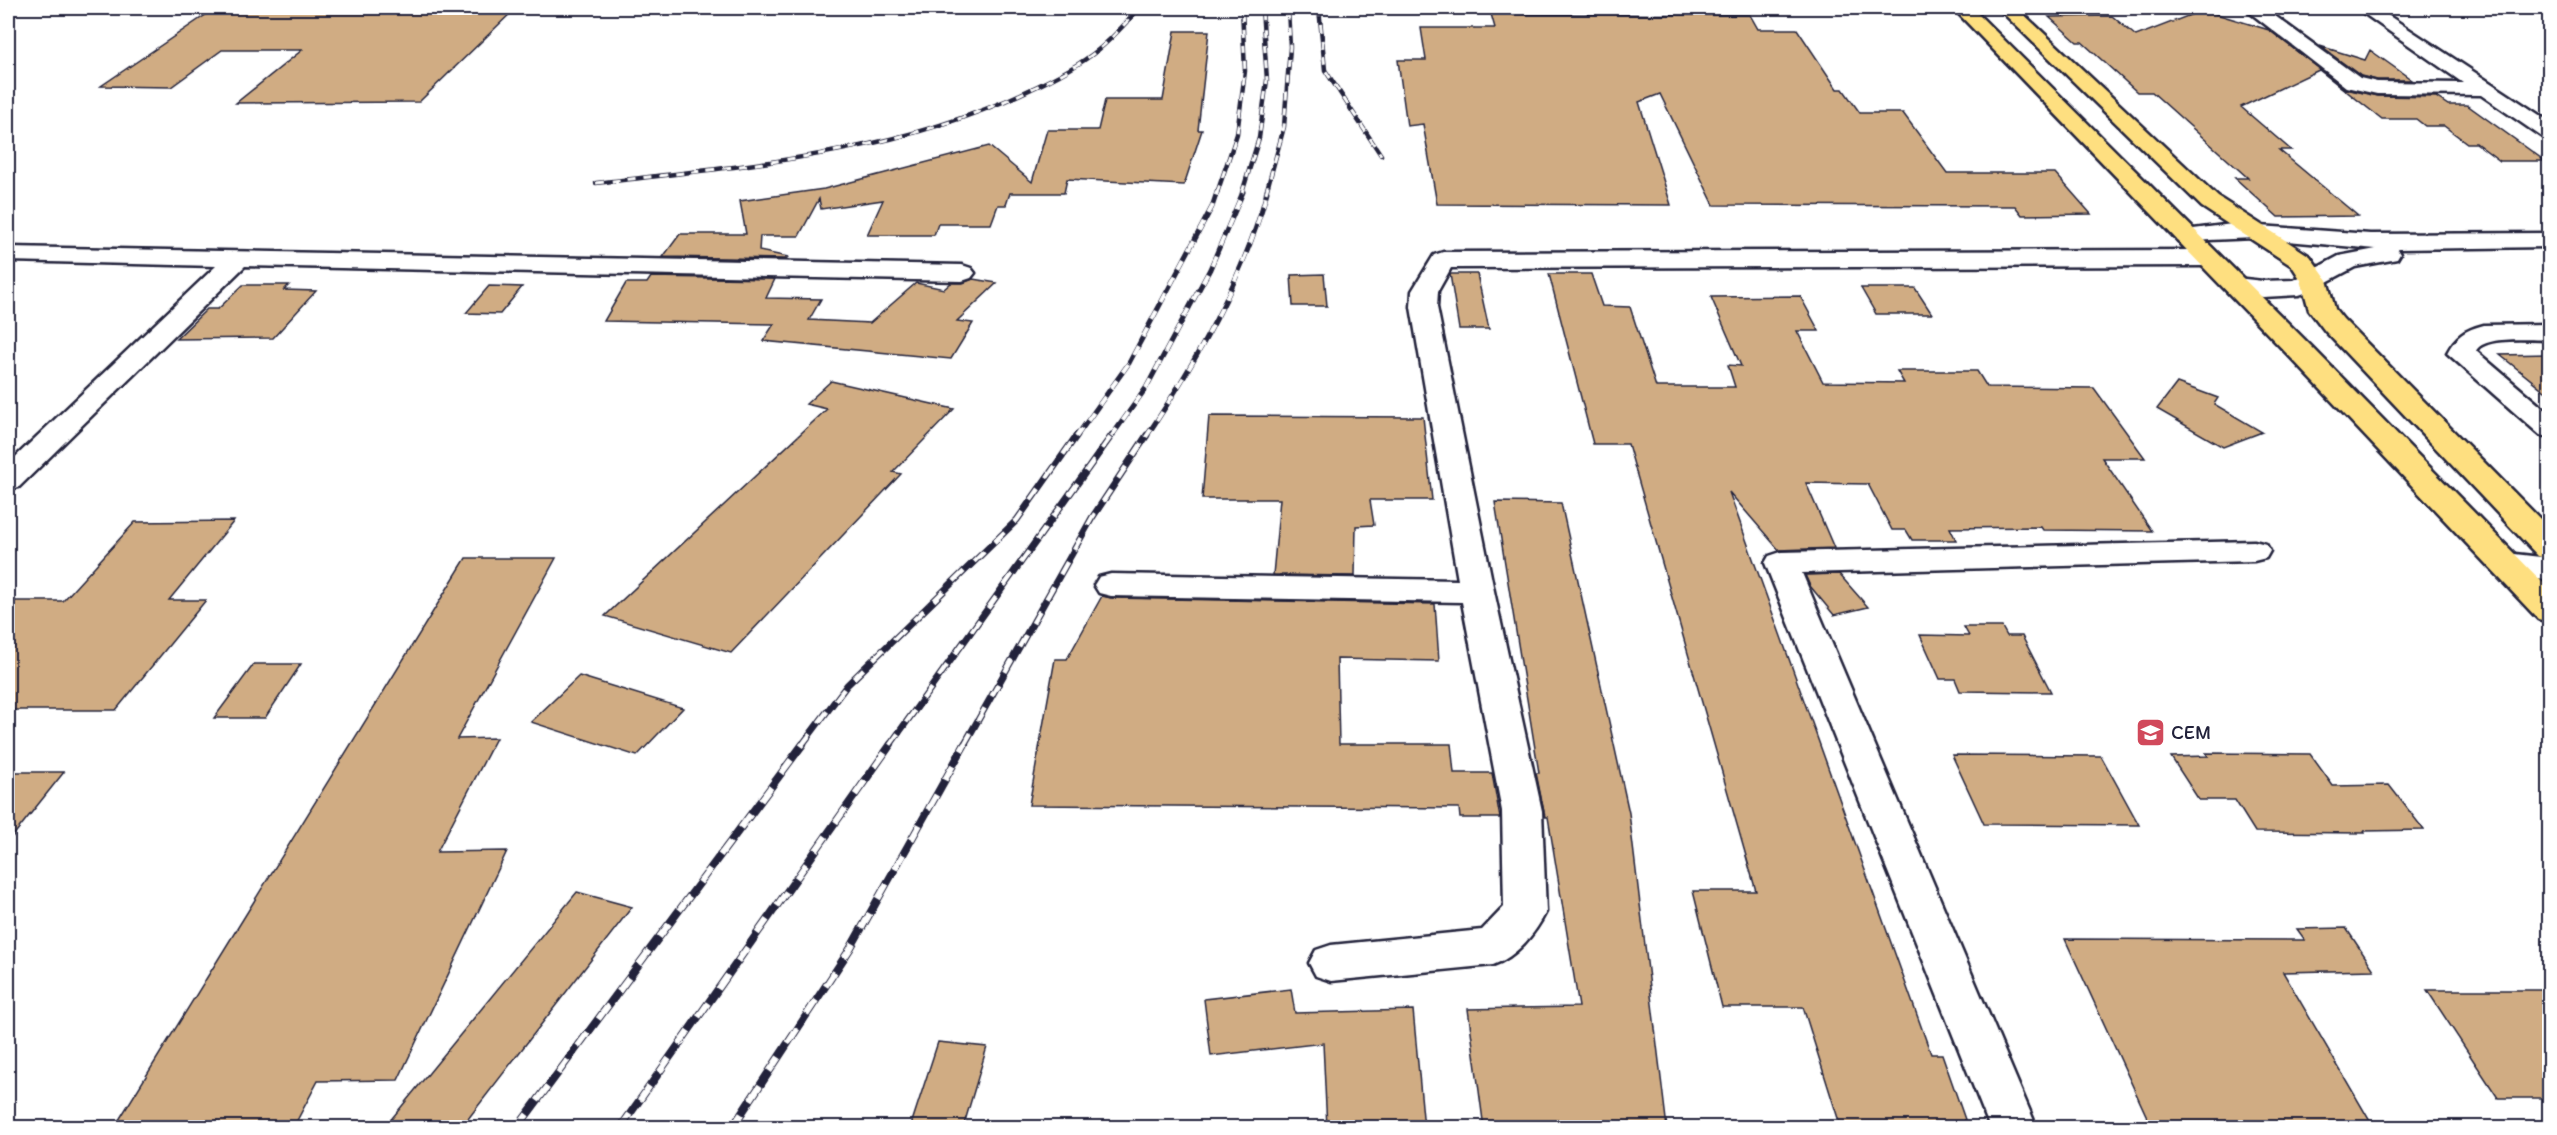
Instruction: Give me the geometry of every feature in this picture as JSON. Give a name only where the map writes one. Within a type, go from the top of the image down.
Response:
[{"type":"highway","points":[[1962,8],[2275,324],[2550,611]]},
{"type":"highway","points":[[2007,8],[2199,192],[2220,210],[2301,261],[2314,280],[2322,310],[2334,325],[2550,549]]},
{"type":"highway","points":[[2275,324],[2334,325]]},
{"type":"street","points":[[2253,8],[2353,83],[2377,88],[2484,89]]},
{"type":"street","points":[[2365,8],[2550,132]]},
{"type":"street","points":[[2187,236],[2225,230],[2371,241],[2550,240]]},
{"type":"street","points":[[2236,286],[2264,290],[2289,289],[2314,280],[2348,261],[2377,255],[2550,251]]},
{"type":"street","points":[[8,254],[963,273]]},
{"type":"street","points":[[1331,963],[1493,947],[1525,912],[1522,811],[1477,591],[1424,307],[1425,291],[1443,260],[2208,258]]},
{"type":"street","points":[[8,480],[238,259]]},
{"type":"street","points":[[2550,332],[2484,333],[2467,341],[2461,353],[2550,429]]},
{"type":"street","points":[[2014,1128],[1781,563],[2254,551]]},
{"type":"street","points":[[2506,564],[2550,569]]},
{"type":"street","points":[[1111,585],[1477,591]]},
{"type":"building","points":[[216,8],[516,8],[419,102],[236,103],[302,50],[222,50],[171,87],[101,86]]},
{"type":"building","points":[[2203,10],[2269,30],[2346,89],[2377,96],[2436,97],[2448,105],[2467,105],[2545,161],[2500,161],[2476,143],[2467,143],[2444,126],[2425,126],[2416,119],[2382,119],[2319,70],[2241,107],[2291,150],[2279,150],[2358,216],[2278,217],[2235,178],[2248,178],[2152,92],[2137,92],[2082,42],[2077,42],[2049,17],[2112,16],[2136,36]]},
{"type":"building","points":[[1491,14],[1750,15],[1758,29],[1797,29],[1837,89],[1843,89],[1860,113],[1903,113],[1947,173],[2055,173],[2091,214],[2022,215],[2015,206],[1714,205],[1660,94],[1639,102],[1671,205],[1437,204],[1423,124],[1407,126],[1398,60],[1426,60],[1421,28],[1495,28]]},
{"type":"building","points":[[1175,31],[1209,31],[1198,130],[1202,130],[1184,185],[1067,179],[1064,193],[1010,193],[1006,205],[998,205],[991,224],[938,224],[934,235],[867,235],[883,200],[821,209],[819,199],[799,236],[760,236],[759,251],[788,257],[786,259],[663,257],[680,234],[746,234],[740,201],[824,189],[989,146],[1032,182],[1047,130],[1098,130],[1105,100],[1163,100]]},
{"type":"building","points":[[2320,46],[2365,60],[2370,50],[2412,80],[2377,80],[2361,76]]},
{"type":"building","points":[[1324,274],[1327,306],[1293,306],[1291,275]]},
{"type":"building","points":[[1450,274],[1477,274],[1489,329],[1459,329]]},
{"type":"building","points":[[1549,274],[1591,274],[1602,306],[1630,307],[1656,387],[1735,387],[1728,365],[1741,366],[1711,297],[1800,296],[1819,331],[1797,331],[1823,382],[1904,383],[1897,371],[1977,371],[1987,387],[2094,388],[2145,458],[2102,458],[2152,531],[2043,530],[2041,527],[1950,528],[1956,540],[1912,540],[1906,530],[1892,530],[1868,484],[1806,483],[1834,548],[1779,550],[1729,492],[1931,1054],[1942,1054],[1968,1128],[1841,1128],[1803,1007],[1722,1007],[1693,891],[1756,891],[1628,444],[1593,444]]},
{"type":"building","points":[[651,277],[775,279],[766,298],[821,299],[809,320],[870,323],[916,283],[944,289],[951,283],[963,283],[973,279],[997,283],[957,321],[973,323],[951,359],[763,341],[774,324],[604,321],[626,283],[647,283]]},
{"type":"building","points":[[243,285],[289,285],[284,290],[316,291],[273,338],[176,339],[207,309],[218,309]]},
{"type":"building","points":[[489,286],[522,287],[500,314],[466,313]]},
{"type":"building","points":[[1861,288],[1915,288],[1932,314],[1876,314]]},
{"type":"building","points":[[2550,354],[2550,395],[2500,355]]},
{"type":"building","points":[[831,381],[954,409],[893,472],[901,474],[731,653],[605,616],[827,409],[806,404]]},
{"type":"building","points":[[2177,383],[2218,398],[2214,404],[2262,432],[2223,447],[2157,409]]},
{"type":"building","points":[[1209,416],[1423,417],[1432,500],[1370,500],[1374,525],[1356,526],[1355,576],[1273,575],[1280,499],[1202,499]]},
{"type":"building","points":[[1495,502],[1561,503],[1629,813],[1667,1128],[1484,1128],[1468,1009],[1579,1007],[1548,817],[1545,817],[1536,773],[1539,773]]},
{"type":"building","points":[[234,521],[169,600],[206,600],[116,710],[8,710],[8,601],[63,601],[135,522]]},
{"type":"building","points":[[466,558],[556,558],[457,739],[496,738],[437,852],[507,851],[398,1080],[318,1081],[293,1128],[114,1128]]},
{"type":"building","points":[[1839,574],[1868,607],[1834,615],[1810,586],[1805,575]]},
{"type":"building","points":[[1102,596],[1435,604],[1439,661],[1337,659],[1339,744],[1451,744],[1454,773],[1492,773],[1500,818],[1460,818],[1459,808],[1029,805],[1055,659],[1067,659]]},
{"type":"building","points":[[1964,627],[2002,627],[2007,636],[2022,636],[2051,692],[1960,691],[1955,679],[1940,679],[1920,635],[1969,636]]},
{"type":"building","points":[[254,664],[301,664],[265,718],[214,718]]},
{"type":"building","points":[[579,676],[683,708],[637,756],[531,722]]},
{"type":"building","points":[[2206,753],[2310,754],[2333,786],[2389,785],[2424,830],[2364,831],[2365,833],[2255,832],[2235,800],[2199,800],[2171,757],[2208,756]]},
{"type":"building","points":[[1952,755],[2101,756],[2139,825],[1984,824]]},
{"type":"building","points":[[8,772],[64,772],[8,842]]},
{"type":"building","points":[[577,892],[632,907],[461,1128],[384,1128]]},
{"type":"building","points":[[2346,928],[2374,970],[2283,972],[2374,1128],[2152,1128],[2065,939],[2305,940],[2297,929]]},
{"type":"building","points":[[1291,989],[1295,1013],[1413,1010],[1424,1128],[1327,1128],[1323,1043],[1211,1056],[1204,999]]},
{"type":"building","points":[[2427,990],[2550,990],[2550,1098],[2498,1098]]},
{"type":"building","points":[[938,1042],[987,1047],[963,1128],[910,1128]]},
{"type":"railway","points":[[596,183],[816,155],[924,130],[976,113],[1064,73],[1104,45],[1140,8]]},
{"type":"railway","points":[[1217,193],[1237,134],[1245,71],[1242,8]]},
{"type":"railway","points":[[1242,193],[1259,138],[1267,80],[1262,8]]},
{"type":"railway","points":[[1266,193],[1284,127],[1290,47],[1288,8]]},
{"type":"railway","points":[[1319,8],[1325,70],[1381,155]]},
{"type":"railway","points":[[1076,437],[1129,363],[1212,207],[1217,192]]},
{"type":"railway","points":[[1111,437],[1146,388],[1210,269],[1243,192]]},
{"type":"railway","points":[[1146,437],[1183,379],[1216,319],[1245,256],[1267,192]]},
{"type":"railway","points":[[802,745],[847,685],[1017,520],[1077,435]]},
{"type":"railway","points":[[890,745],[1112,435]]},
{"type":"railway","points":[[964,745],[1092,518],[1147,435]]},
{"type":"railway","points":[[517,1128],[803,744]]},
{"type":"railway","points":[[620,1128],[891,744]]},
{"type":"railway","points":[[732,1128],[850,949],[965,744]]},
{"type":"place","name":"CEM","points":[[2150,732]]}]
